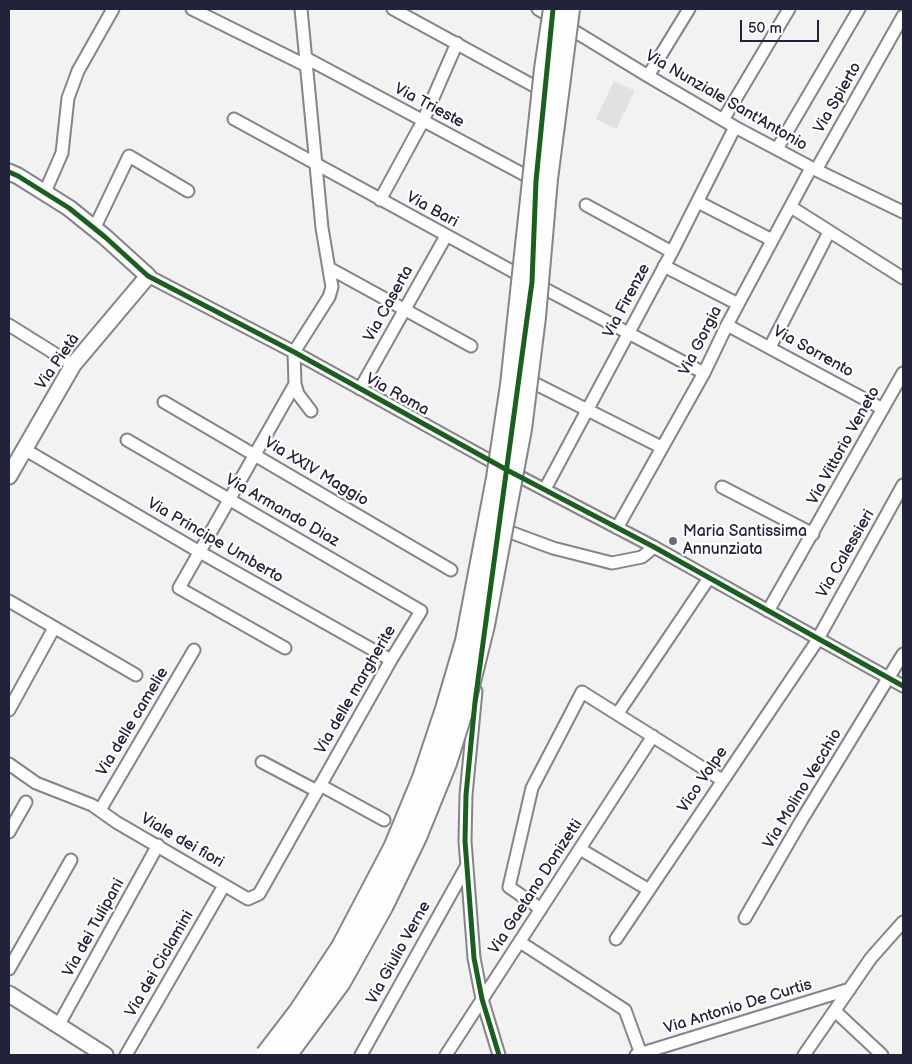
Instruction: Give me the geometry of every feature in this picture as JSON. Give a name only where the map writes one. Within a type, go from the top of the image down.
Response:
[{"type":"highway","points":[[266,1055],[299,1012],[342,947],[394,848],[423,778],[466,641],[496,487],[511,385],[545,69],[557,11]]},
{"type":"highway","points":[[286,1055],[340,982],[383,905],[416,837],[446,763],[465,702],[484,625],[521,429],[547,179],[557,11]]},
{"type":"street","points":[[45,192],[62,153],[68,98],[78,71],[113,9]]},
{"type":"street","name":"Via Trieste","points":[[192,9],[306,62],[536,181]]},
{"type":"street","points":[[301,9],[322,228],[332,287],[329,297],[294,352],[295,384],[298,394],[311,411]]},
{"type":"street","points":[[393,9],[545,92]]},
{"type":"street","name":"Via Nunziale Sant'Antonio","points":[[538,9],[557,11],[648,76],[735,127],[814,169],[903,212]]},
{"type":"street","points":[[648,76],[689,9]]},
{"type":"street","points":[[723,120],[789,9]]},
{"type":"street","points":[[777,149],[860,9]]},
{"type":"street","points":[[499,1055],[482,999],[474,958],[466,867],[466,794],[475,702],[532,282],[536,181],[545,92],[557,11]]},
{"type":"street","name":"Via Spierto","points":[[814,169],[898,37],[903,16]]},
{"type":"street","points":[[380,200],[423,121],[457,43]]},
{"type":"street","name":"Via Bari","points":[[234,119],[446,236],[704,373]]},
{"type":"street","name":"Via Firenze","points":[[545,489],[672,252],[735,127]]},
{"type":"street","points":[[94,229],[128,156],[188,191]]},
{"type":"street","name":"Via Gorgia","points":[[617,528],[704,373],[772,240],[814,169]]},
{"type":"street","points":[[9,172],[69,208],[148,276]]},
{"type":"street","points":[[698,202],[772,240]]},
{"type":"street","points":[[586,205],[672,252]]},
{"type":"street","points":[[791,207],[903,278]]},
{"type":"street","points":[[770,347],[828,232]]},
{"type":"street","name":"Via Caserta","points":[[360,389],[446,236]]},
{"type":"street","points":[[664,266],[738,304]]},
{"type":"street","points":[[329,268],[471,346]]},
{"type":"street","name":"Via Roma","points":[[148,276],[294,352],[507,470],[654,547],[903,686]]},
{"type":"street","name":"Via Pietà","points":[[9,476],[72,365],[148,276]]},
{"type":"street","points":[[9,325],[72,365]]},
{"type":"street","name":"Via Sorrento","points":[[727,325],[883,409]]},
{"type":"street","name":"Via Vittorio Veneto","points":[[768,611],[903,373]]},
{"type":"street","points":[[520,376],[588,409],[661,448]]},
{"type":"street","points":[[285,648],[179,588],[295,384]]},
{"type":"street","name":"Via XXIV Maggio","points":[[164,402],[451,570]]},
{"type":"street","name":"Via Armando Diaz","points":[[127,440],[421,611]]},
{"type":"street","name":"Via Principe Umberto","points":[[24,449],[198,552],[391,660]]},
{"type":"street","name":"Via Calessieri","points":[[817,638],[903,485]]},
{"type":"street","points":[[722,487],[812,534]]},
{"type":"street","points":[[499,528],[553,548],[612,563],[642,557],[654,547]]},
{"type":"street","points":[[618,713],[709,578]]},
{"type":"street","points":[[9,601],[136,675]]},
{"type":"street","name":"Via delle margherite","points":[[248,899],[259,894],[391,660],[421,611]]},
{"type":"street","points":[[9,710],[54,628]]},
{"type":"street","name":"Vico Volpe","points":[[616,939],[722,780],[774,706],[815,644],[817,638]]},
{"type":"street","name":"Via delle camelie","points":[[100,810],[194,650]]},
{"type":"street","name":"Via Molino Vecchio","points":[[745,918],[801,821],[903,654]]},
{"type":"street","points":[[541,909],[509,887],[532,788],[582,692],[722,780]]},
{"type":"street","name":"Via Gaetano Donizetti","points":[[446,1055],[653,736]]},
{"type":"street","points":[[262,762],[384,820]]},
{"type":"street","name":"Viale dei fiori","points":[[9,764],[36,783],[92,805],[116,822],[248,899]]},
{"type":"street","points":[[9,832],[26,802]]},
{"type":"street","name":"Via dei Tulipani","points":[[61,1028],[158,845]]},
{"type":"street","points":[[580,849],[649,890]]},
{"type":"street","points":[[9,969],[71,860]]},
{"type":"street","name":"Via Giulio Verne","points":[[361,1055],[466,867]]},
{"type":"street","name":"Via dei Ciclamini","points":[[126,1055],[222,890]]},
{"type":"street","points":[[804,1055],[871,958],[903,922]]},
{"type":"street","points":[[520,942],[625,1010],[638,1054]]},
{"type":"street","name":"Via Antonio De Curtis","points":[[638,1054],[850,989]]},
{"type":"street","points":[[9,994],[105,1055]]},
{"type":"street","points":[[835,1011],[882,1055]]},
{"type":"shaded area","points":[[614,81],[635,91],[616,129],[596,119]]},
{"type":"cycle path","points":[[499,1055],[482,999],[474,958],[465,841],[466,795],[475,702],[532,282],[536,181],[553,9]]},
{"type":"cycle path","points":[[9,172],[69,208],[105,237],[148,276],[294,352],[507,470],[654,547],[903,686]]},
{"type":"place","name":"Maria Santissima Annunziata","points":[[673,541]]}]
